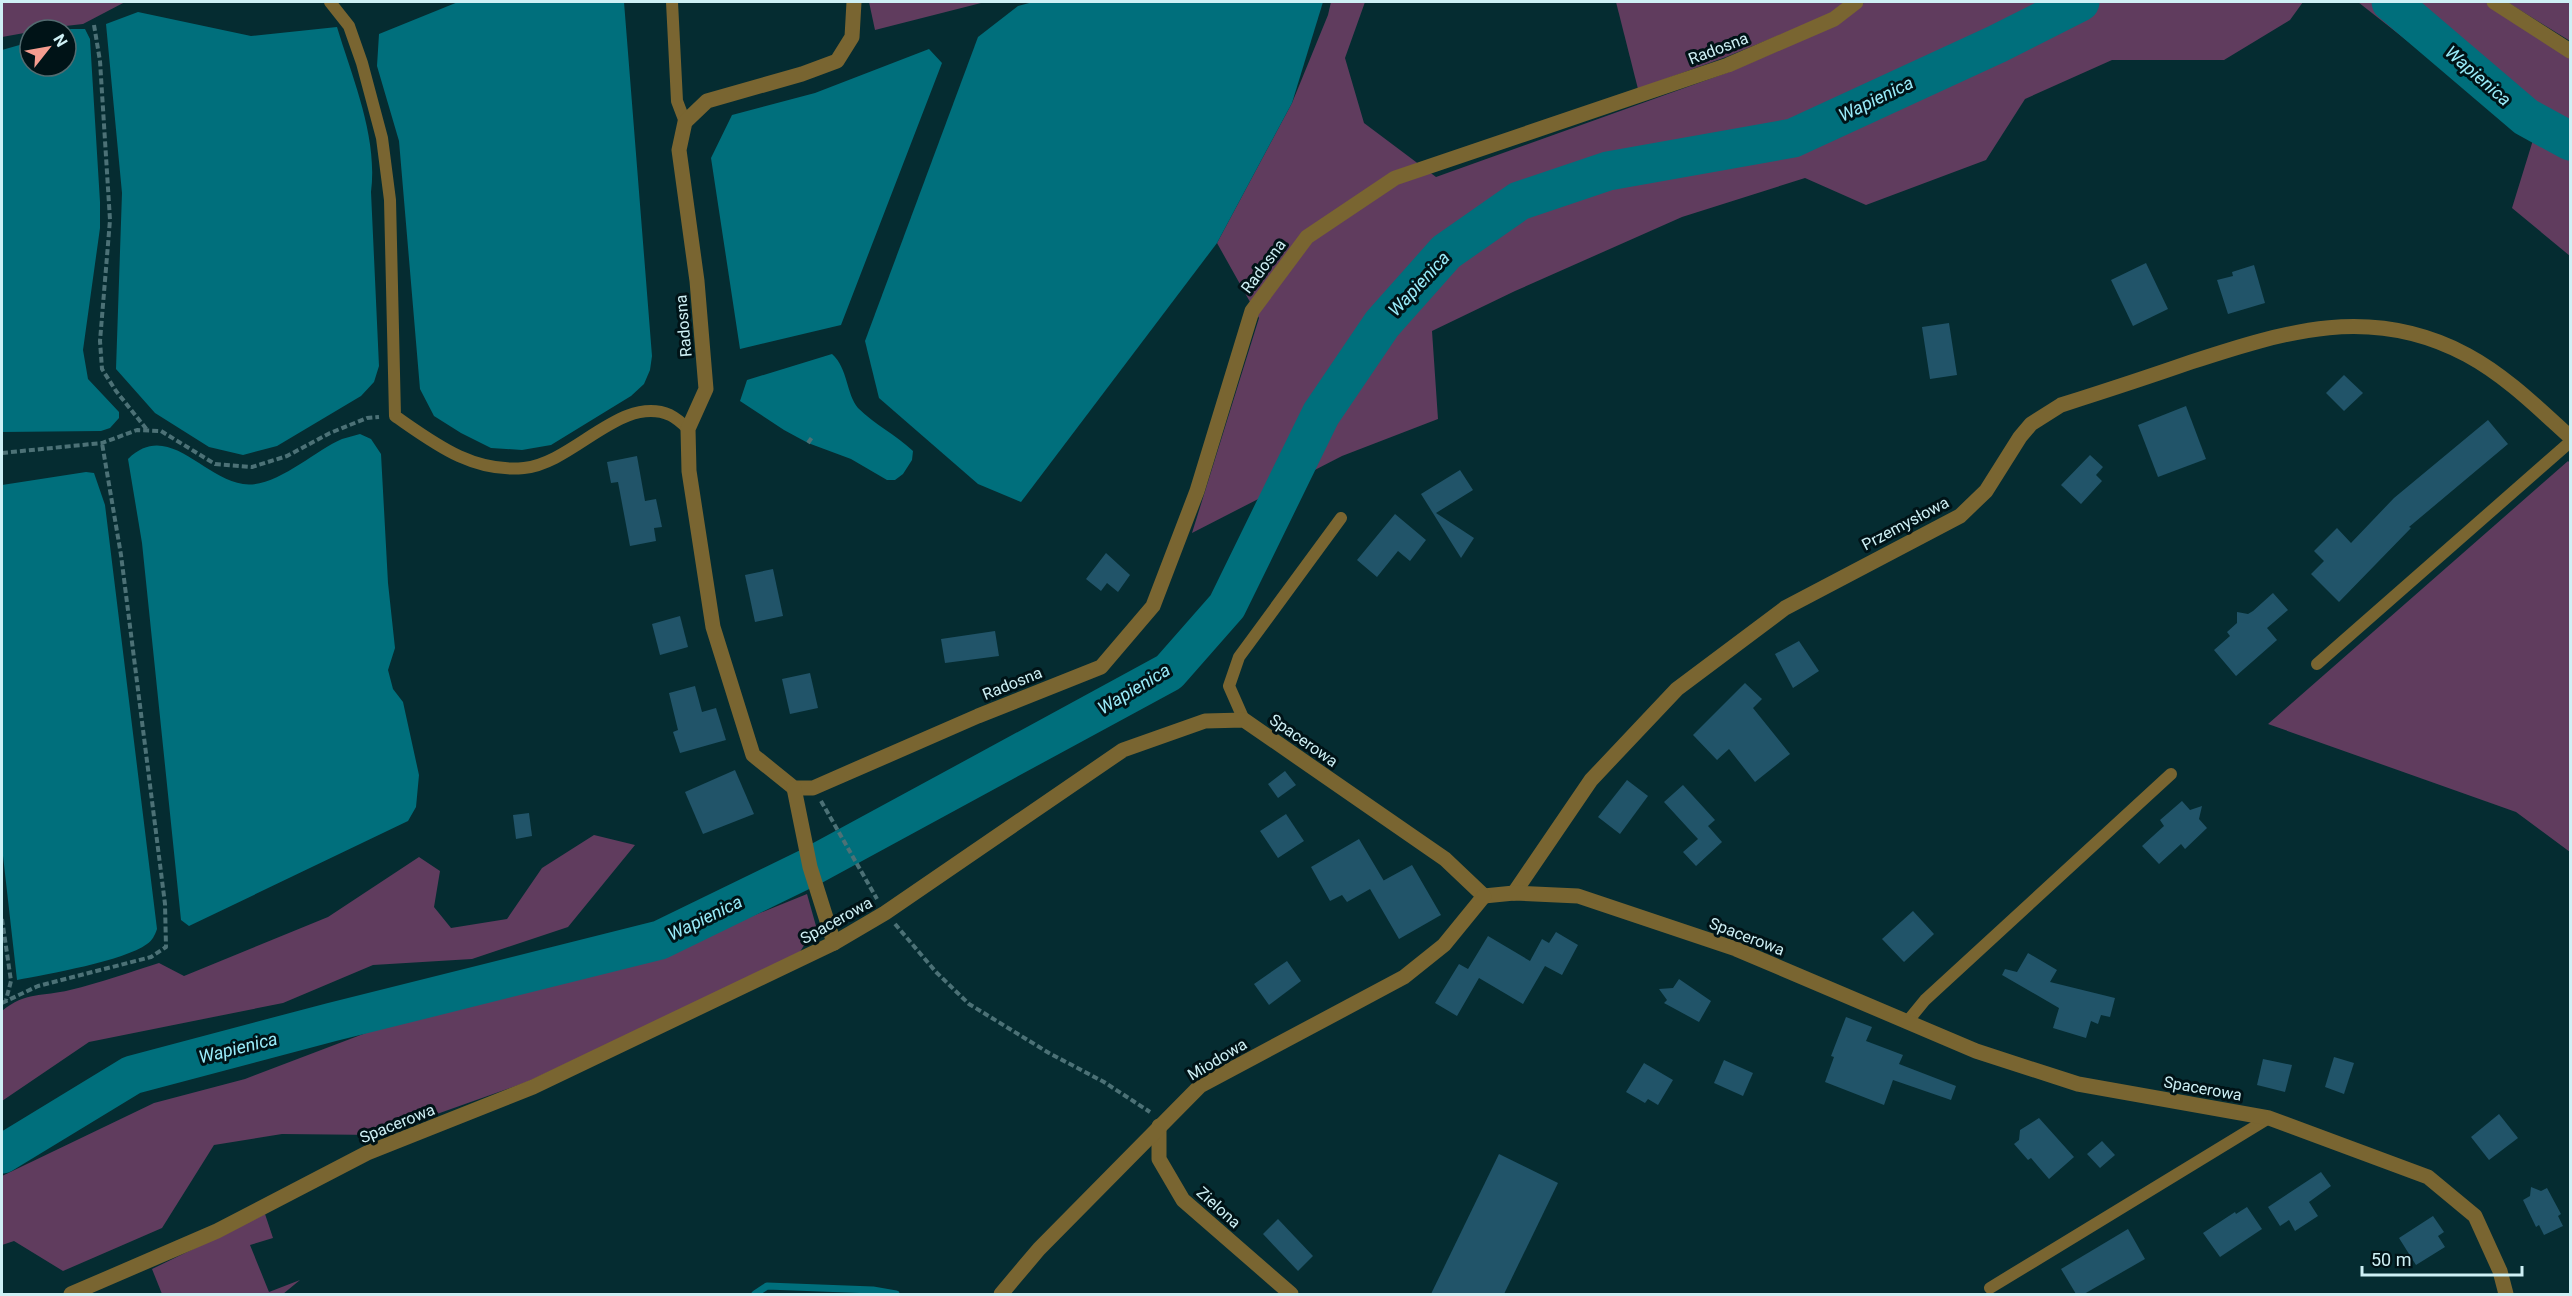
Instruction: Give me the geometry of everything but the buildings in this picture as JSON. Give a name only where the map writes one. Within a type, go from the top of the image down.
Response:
[{"type":"street","points":[[685,122],[707,101],[802,74],[837,61],[852,37],[854,2]]},
{"type":"street","name":"Radosna","points":[[685,122],[679,150],[697,281],[706,389],[688,429],[689,471],[713,627],[753,755],[794,788],[813,788],[968,720],[1101,667],[1153,606],[1197,491],[1252,311],[1307,237],[1395,178],[1728,65],[1834,19],[1856,2]]},
{"type":"street","points":[[2494,2],[2571,51]]},
{"type":"street","name":"Przemysłowa","points":[[1514,893],[1591,780],[1677,689],[1785,608],[1959,516],[1986,491],[2025,430],[2061,405],[2266,337],[2331,326],[2359,325],[2388,328],[2436,341],[2469,356],[2518,390],[2571,437]]},
{"type":"street","name":"Spacerowa","points":[[70,1294],[217,1231],[367,1153],[532,1088],[834,944],[885,913],[1123,750],[1205,722],[1244,720],[1445,859],[1484,896],[1514,893],[1578,896],[1736,949],[1976,1051],[2078,1084],[2269,1118],[2428,1177],[2475,1216],[2500,1271],[2506,1294]]},
{"type":"street","points":[[794,788],[810,867],[834,944]]},
{"type":"street","name":"Miodowa","points":[[1001,1294],[1039,1250],[1200,1086],[1404,977],[1444,945],[1484,896]]},
{"type":"street","name":"Zielona","points":[[1160,1125],[1159,1159],[1183,1200],[1291,1294]]},
{"type":"lane","points":[[330,2],[349,26],[362,63],[382,138],[390,200],[394,416],[448,453],[489,466],[524,468],[555,460],[624,416],[648,410],[671,415],[688,429]]},
{"type":"lane","points":[[672,2],[677,100],[685,122]]},
{"type":"lane","points":[[2317,663],[2571,442]]},
{"type":"lane","points":[[1244,720],[1229,686],[1239,657],[1341,518]]},
{"type":"lane","points":[[1906,1022],[1925,1000],[2171,774]]},
{"type":"lane","points":[[1990,1288],[2269,1118]]},
{"type":"path","points":[[94,25],[100,61],[110,220],[100,341],[102,369],[116,391],[148,430]]},
{"type":"path","points":[[2,453],[102,443],[137,430],[148,430],[161,431],[215,464],[252,467],[287,456],[330,433],[367,418],[394,416]]},
{"type":"path","points":[[808,443],[813,436]]},
{"type":"path","points":[[3,1002],[38,986],[151,957],[166,947],[165,904],[121,555],[102,443]]},
{"type":"path","points":[[831,819],[885,913],[936,972],[969,1004],[1049,1053],[1104,1082],[1151,1112],[1160,1125]]},
{"type":"path","points":[[2,919],[11,981],[3,1002]]},
{"type":"shaded area","points":[[2,2],[125,2],[83,24],[78,25],[78,18],[18,18],[18,34],[2,37]]},
{"type":"shaded area","points":[[869,2],[985,2],[875,30]]},
{"type":"shaded area","points":[[1331,2],[1365,2],[1345,58],[1364,123],[1436,177],[1729,72],[1834,26],[1865,2],[2303,2],[2290,20],[2224,60],[2112,60],[2025,99],[1986,160],[1866,205],[1805,178],[1682,217],[1515,291],[1432,331],[1438,419],[1342,456],[1192,533],[1259,318],[1217,243],[1292,103],[1328,15]]},
{"type":"shaded area","points":[[1616,2],[1845,2],[1829,15],[1726,57],[1638,89]]},
{"type":"shaded area","points":[[2358,2],[2485,2],[2570,58],[2570,256],[2512,208],[2533,140]]},
{"type":"shaded area","points":[[2507,2],[2570,2],[2570,41]]},
{"type":"shaded area","points":[[2568,461],[2570,463],[2570,852],[2516,812],[2268,724]]},
{"type":"shaded area","points":[[594,835],[635,845],[568,927],[472,959],[373,965],[283,1003],[89,1042],[2,1101],[2,1011],[19,1000],[104,981],[159,963],[184,976],[328,917],[419,857],[440,871],[434,907],[451,928],[507,919],[542,868]]},
{"type":"shaded area","points":[[807,894],[816,926],[798,955],[527,1082],[378,1135],[282,1134],[214,1145],[162,1228],[63,1271],[14,1241],[2,1245],[2,1176],[154,1103],[245,1079],[387,1025],[641,961]]},
{"type":"shaded area","points":[[265,1214],[273,1238],[250,1245],[269,1292],[300,1280],[283,1294],[162,1294],[152,1269]]},
{"type":"water","points":[[458,2],[624,2],[652,356],[650,370],[644,384],[631,396],[551,445],[522,450],[491,448],[434,416],[420,389],[399,141],[377,66],[379,34]]},
{"type":"water","points":[[1033,2],[1323,2],[1292,103],[1217,243],[1021,502],[978,484],[879,398],[865,341],[978,37],[1018,6]]},
{"type":"water","points":[[138,12],[251,36],[337,27],[350,67],[363,109],[371,150],[379,366],[374,382],[361,396],[277,446],[243,455],[209,447],[155,413],[116,369],[122,193],[106,24]]},
{"type":"water","points":[[78,29],[85,29],[90,39],[100,228],[83,350],[88,379],[119,412],[119,418],[110,428],[101,431],[2,432],[2,50],[18,45],[18,78],[78,78]]},
{"type":"water","points":[[929,49],[942,63],[841,325],[740,349],[711,158],[732,115],[815,93]]},
{"type":"water","points":[[832,354],[841,366],[851,396],[858,408],[913,451],[912,460],[903,474],[895,480],[887,480],[851,459],[808,443],[740,401],[747,380]]},
{"type":"water","points":[[360,434],[371,439],[381,454],[388,583],[395,648],[388,670],[393,689],[403,702],[419,775],[416,807],[408,821],[189,926],[181,920],[142,543],[128,459],[143,449],[157,446],[171,448],[228,480],[255,484],[281,475],[342,439]]},
{"type":"water","points":[[86,472],[94,473],[105,505],[157,929],[149,943],[121,956],[17,980],[2,847],[2,485]]},
{"type":"waterway","name":"Wapienica","points":[[2,1154],[132,1075],[332,1022],[660,940],[810,867],[1169,672],[1227,606],[1321,414],[1382,324],[1446,252],[1519,201],[1608,171],[1793,138],[1997,44],[2080,2]]},
{"type":"waterway","name":"Wapienica","points":[[2391,2],[2526,117],[2570,141]]},
{"type":"waterway","points":[[755,1294],[767,1286],[873,1290],[896,1294]]}]
